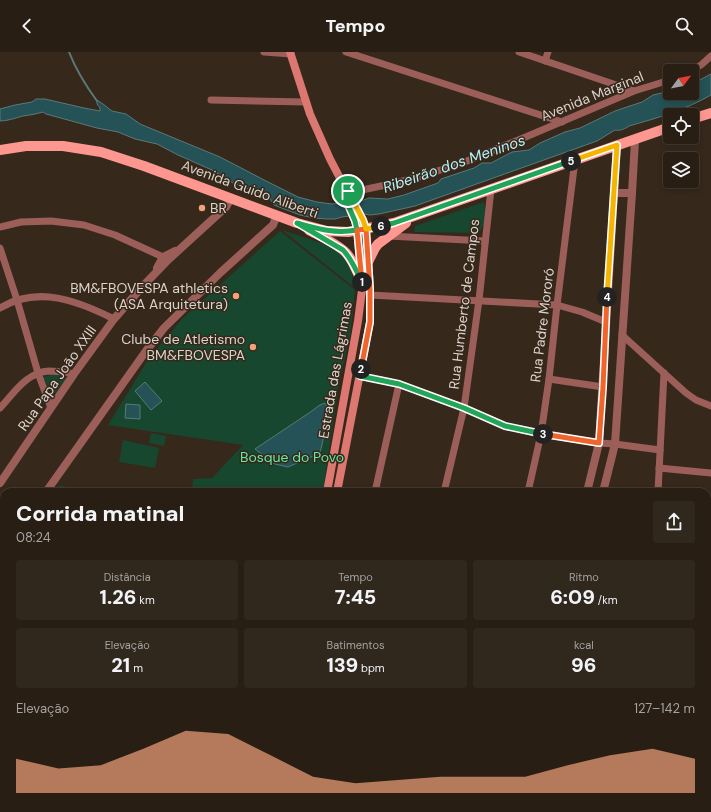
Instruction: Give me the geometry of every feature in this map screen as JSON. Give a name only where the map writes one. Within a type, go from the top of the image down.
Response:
[{"type":"main road","name":"Estrada das Lágrimas","points":[[290,53],[310,114],[358,218],[362,230],[368,262],[370,322],[338,488]]},
{"type":"main road","points":[[699,117],[711,113]]},
{"type":"main road","name":"Avenida Guido Aliberti","points":[[0,150],[26,146],[63,146],[101,152],[144,166],[297,223],[327,231],[348,232],[394,223],[663,130]]},
{"type":"main road","points":[[368,262],[378,244],[415,216]]},
{"type":"main road","points":[[297,223],[348,254],[362,282]]},
{"type":"main road","name":"Estrada das Lágrimas","points":[[328,488],[358,321],[362,290],[362,230]]},
{"type":"street","points":[[264,52],[290,53]]},
{"type":"street","points":[[346,52],[562,122]]},
{"type":"street","points":[[519,52],[634,91]]},
{"type":"street","points":[[545,61],[548,52]]},
{"type":"street","points":[[699,66],[711,56]]},
{"type":"street","name":"Avenida Marginal","points":[[345,191],[381,186],[416,178],[462,163],[634,91],[663,82]]},
{"type":"street","points":[[211,100],[306,102]]},
{"type":"street","points":[[603,488],[615,444],[635,140]]},
{"type":"street","points":[[588,488],[599,443],[617,145]]},
{"type":"street","name":"Rua Padre Mororó","points":[[529,488],[549,379],[575,160]]},
{"type":"street","name":"Rua Humberto de Campos","points":[[445,488],[464,408],[479,300],[491,189]]},
{"type":"street","points":[[614,193],[632,194]]},
{"type":"street","name":"Rua Papa João XXIII","points":[[0,483],[74,374],[114,319],[156,273],[226,207],[231,198]]},
{"type":"street","points":[[50,488],[164,328],[220,273],[273,225],[277,215]]},
{"type":"street","points":[[0,227],[21,222],[51,221],[84,225],[115,235],[163,257]]},
{"type":"street","points":[[388,236],[485,241]]},
{"type":"street","name":"Rua Papa João XXIII","points":[[156,273],[163,257],[183,247]]},
{"type":"street","points":[[0,248],[38,373],[51,408]]},
{"type":"street","points":[[370,295],[557,305],[582,312],[606,322]]},
{"type":"street","points":[[0,308],[17,300],[40,296],[76,302],[114,319]]},
{"type":"street","points":[[622,335],[696,400],[711,406]]},
{"type":"street","points":[[0,408],[22,384],[38,373],[58,371],[74,374]]},
{"type":"street","points":[[658,488],[664,373]]},
{"type":"street","points":[[360,376],[399,384],[464,408],[505,426],[540,434],[660,450]]},
{"type":"street","points":[[549,379],[603,387]]},
{"type":"street","points":[[377,488],[399,384]]},
{"type":"street","points":[[659,468],[711,473]]},
{"type":"green space","points":[[484,202],[485,219],[483,226],[478,233],[414,232],[415,226]]},
{"type":"green space","points":[[282,230],[333,247],[343,255],[351,271],[355,288]]},
{"type":"green space","name":"Clube de Atletismo BM&FBOVESPA","points":[[280,231],[355,290],[350,336],[339,383],[324,488],[192,488],[193,479],[212,478],[243,445],[108,425],[149,358],[182,319]]},
{"type":"green space","points":[[57,374],[66,379],[53,396],[43,377]]},
{"type":"green space","points":[[151,433],[166,436],[164,446],[149,443]]},
{"type":"green space","points":[[123,440],[159,448],[155,468],[119,462]]},
{"type":"green space","points":[[60,485],[68,488],[58,488]]},
{"type":"water","points":[[711,74],[711,95],[683,108],[663,108],[663,116],[629,126],[622,130],[615,130],[597,141],[415,206],[379,214],[365,214],[335,219],[314,218],[300,215],[274,205],[269,197],[233,183],[212,170],[157,144],[135,139],[118,132],[97,128],[43,112],[0,121],[0,109],[32,102],[36,99],[45,99],[100,111],[97,100],[112,111],[126,114],[140,124],[220,157],[298,197],[332,204],[369,198],[388,199],[404,195],[438,183],[441,179],[474,168],[482,163],[491,163],[512,152],[529,150],[540,143],[565,132],[580,128],[615,111],[642,102],[653,95],[663,93],[663,100],[699,100],[699,80]]},
{"type":"water","points":[[145,382],[162,401],[151,410],[135,391]]},
{"type":"water","points":[[325,403],[330,410],[320,453],[288,467],[275,464],[255,449],[320,405]]},
{"type":"water","points":[[126,404],[140,405],[140,419],[125,418]]},
{"type":"waterway","points":[[69,52],[82,78],[97,101]]},
{"type":"place","name":"BR","points":[[202,208]]},
{"type":"place","name":"BM&FBOVESPA athletics (ASA Arquitetura)","points":[[236,296]]},
{"type":"place","name":"Clube de Atletismo BM&FBOVESPA","points":[[253,347]]},
{"type":"route","points":[[348,191],[342,191],[357,226],[357,230],[348,232],[327,231],[297,223],[348,254],[362,282],[357,230],[366,229],[368,240],[370,322],[360,376],[399,384],[464,408],[505,426],[540,434],[599,443],[617,145],[394,223],[366,229],[348,191]]},
{"type":"water label","name":"Ribeirão dos Meninos","points":[[454,164]]},
{"type":"park label","name":"Bosque do Povo","points":[[292,457]]}]
